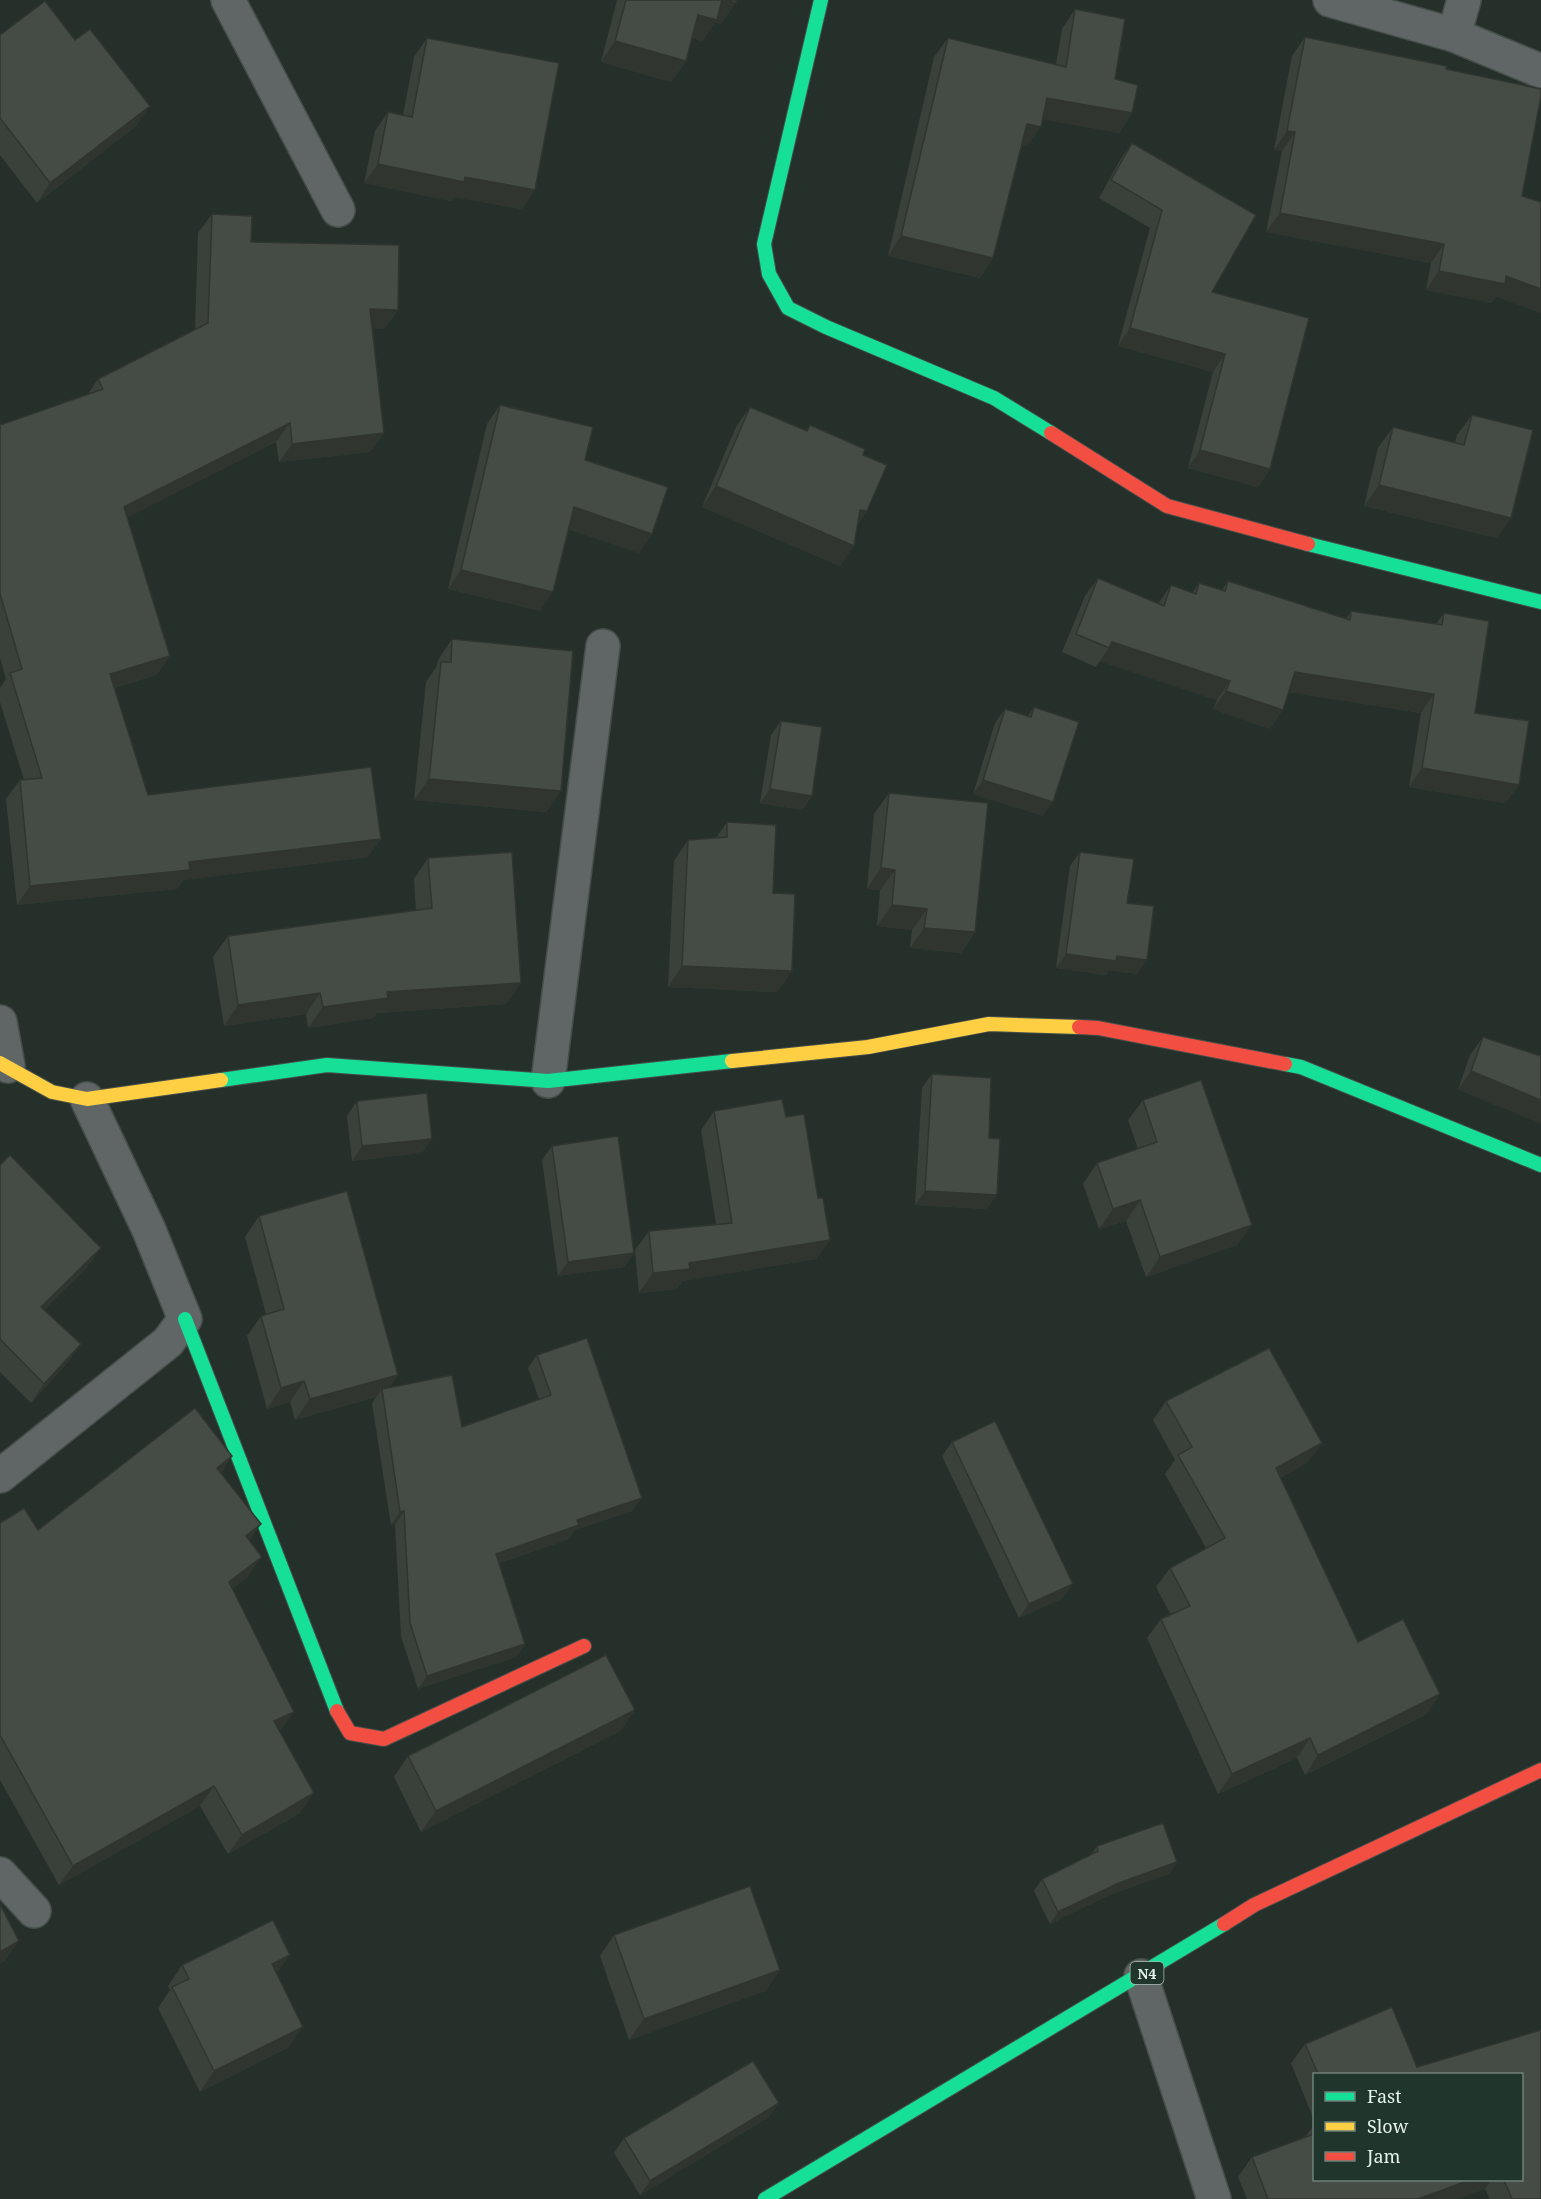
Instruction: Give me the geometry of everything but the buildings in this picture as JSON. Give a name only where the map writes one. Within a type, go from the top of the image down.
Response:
[{"type":"main road","points":[[821,0],[764,244],[769,274],[788,308],[826,327],[994,398],[1167,506],[1541,602]]},
{"type":"main road","points":[[4,1065],[52,1092],[87,1099],[327,1065],[548,1081],[868,1047],[989,1024],[1098,1028],[1301,1067],[1541,1165]]},
{"type":"main road","points":[[185,1318],[334,1706],[350,1733],[384,1739],[584,1646]]},
{"type":"main road","name":"N4","points":[[765,2199],[1142,1976],[1254,1905],[1541,1770]]},
{"type":"street","points":[[228,0],[338,210]]},
{"type":"street","points":[[1330,0],[1454,35],[1541,71]]},
{"type":"street","points":[[1454,35],[1464,0]]},
{"type":"street","points":[[548,1081],[603,646]]},
{"type":"street","points":[[0,1022],[4,1065]]},
{"type":"street","points":[[0,1476],[168,1342],[185,1318],[149,1230],[87,1099]]},
{"type":"street","points":[[0,1874],[34,1911]]},
{"type":"street","points":[[1142,1976],[1215,2199]]},
{"type":"traffic: fast","points":[[821,0],[764,244],[769,274],[788,308],[826,327],[994,398],[1051,433]]},
{"type":"traffic: fast","points":[[1308,544],[1541,602]]},
{"type":"traffic: fast","points":[[221,1080],[327,1065],[548,1081],[732,1061]]},
{"type":"traffic: fast","points":[[1285,1064],[1301,1067],[1541,1165]]},
{"type":"traffic: fast","points":[[185,1319],[337,1711]]},
{"type":"traffic: fast","points":[[765,2199],[1224,1924]]},
{"type":"traffic: slow","points":[[732,1061],[868,1047],[989,1024],[1079,1027]]},
{"type":"traffic: slow","points":[[0,1063],[52,1092],[87,1099],[221,1080]]},
{"type":"traffic: jam","points":[[1051,433],[1167,506],[1308,544]]},
{"type":"traffic: jam","points":[[1079,1027],[1098,1028],[1285,1064]]},
{"type":"traffic: jam","points":[[337,1711],[350,1733],[384,1739],[584,1646]]},
{"type":"traffic: jam","points":[[1224,1924],[1254,1905],[1541,1770]]}]
